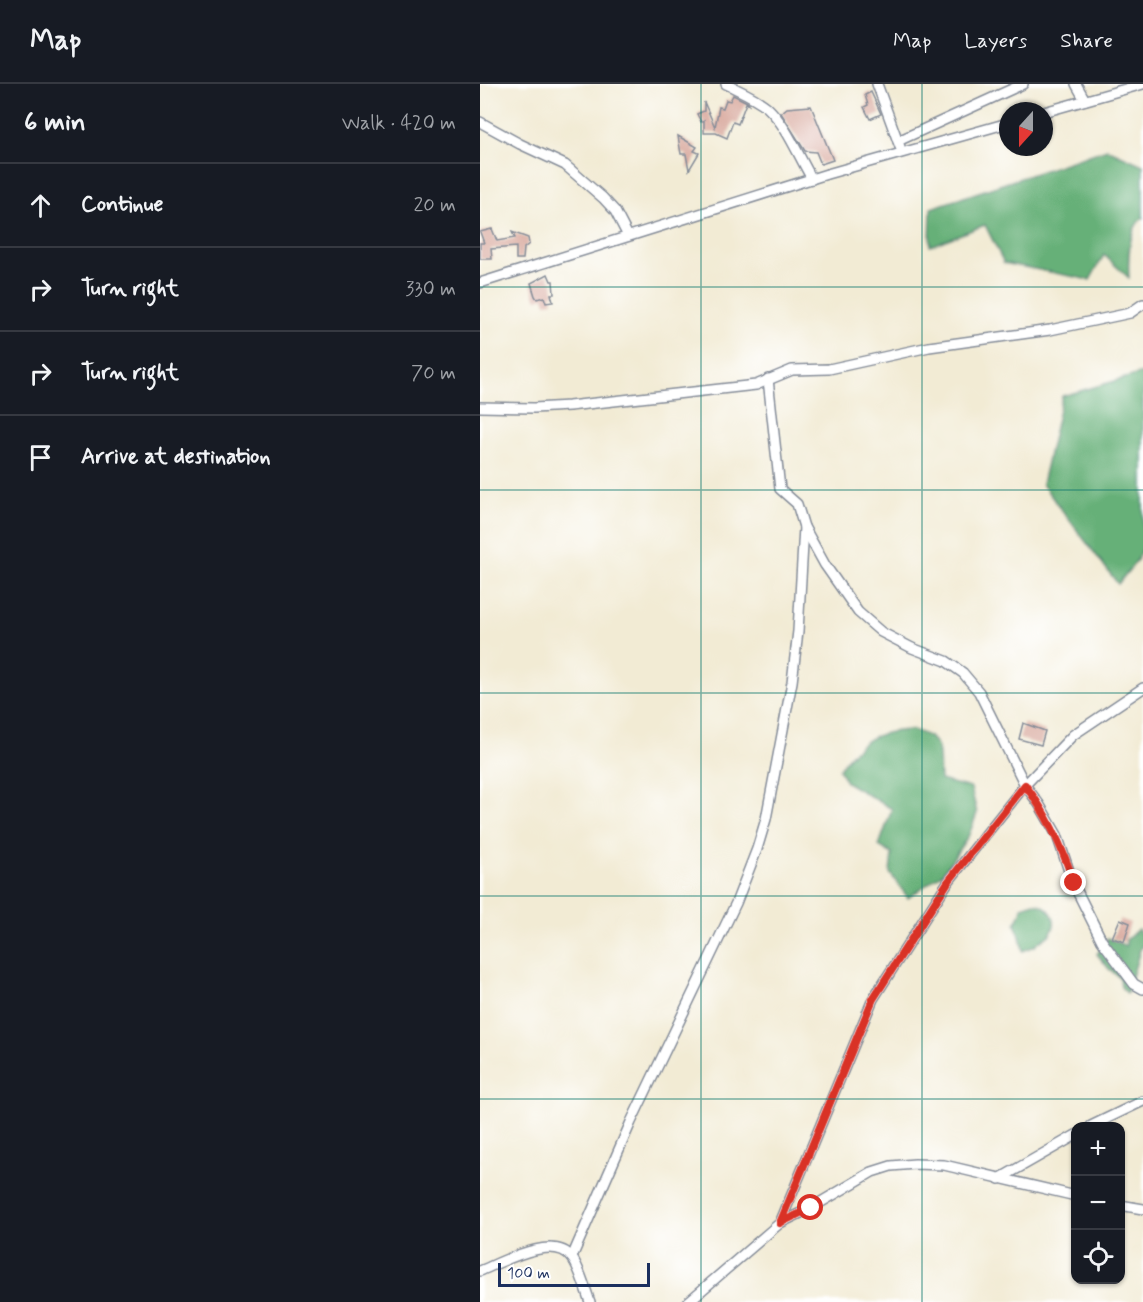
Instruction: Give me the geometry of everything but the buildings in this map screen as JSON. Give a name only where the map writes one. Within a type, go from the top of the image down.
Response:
[{"type":"street","points":[[726,84],[749,95],[766,107],[781,124],[812,179]]},
{"type":"street","points":[[878,84],[902,152]]},
{"type":"street","points":[[898,141],[1023,84]]},
{"type":"street","points":[[1076,84],[1085,100]]},
{"type":"street","points":[[1053,109],[1143,84]]},
{"type":"street","points":[[480,122],[565,165],[609,205],[628,236]]},
{"type":"street","points":[[480,283],[812,179],[999,125]]},
{"type":"street","points":[[480,408],[569,406],[756,385],[792,370],[829,369],[929,347],[1050,330],[1130,313],[1143,304]]},
{"type":"street","points":[[768,379],[780,489],[797,504],[804,527],[825,565],[858,612],[881,632],[912,648],[946,661],[963,674],[979,692],[1025,785],[1057,835],[1074,883],[1102,941],[1134,984],[1143,989]]},
{"type":"street","points":[[572,1257],[632,1122],[736,903],[757,849],[766,819],[792,682],[798,631],[804,527]]},
{"type":"street","points":[[780,1223],[873,999],[948,882],[1025,785],[1074,735],[1143,688]]},
{"type":"street","points":[[1099,1122],[1143,1101]]},
{"type":"street","points":[[999,1179],[1071,1138]]},
{"type":"street","points":[[688,1302],[780,1223],[820,1203],[872,1172],[891,1166],[944,1165],[1071,1195]]},
{"type":"street","points":[[1125,1206],[1143,1209]]},
{"type":"street","points":[[480,1271],[543,1247],[557,1248],[572,1257],[590,1302]]},
{"type":"green space","points":[[1107,149],[1143,165],[1143,218],[1134,229],[1132,237],[1129,278],[1104,255],[1090,280],[1004,263],[985,225],[930,246],[931,208]]},
{"type":"green space","points":[[1143,373],[1143,548],[1137,560],[1118,584],[1042,484],[1062,396]]},
{"type":"green space","points":[[913,730],[935,742],[939,754],[940,780],[971,788],[977,813],[969,835],[943,873],[908,898],[890,873],[892,854],[879,846],[892,809],[846,782],[839,769],[854,750],[870,739],[889,732]]},
{"type":"green space","points":[[1034,903],[1049,910],[1052,914],[1053,929],[1035,946],[1023,951],[1015,924],[1022,907]]},
{"type":"green space","points":[[1138,929],[1143,937],[1143,946],[1127,993],[1121,987],[1120,978],[1097,954],[1108,938],[1126,946],[1126,940]]},
{"type":"route","points":[[811,1208],[780,1223],[873,999],[948,882],[1025,785],[1057,835],[1074,883]]}]
